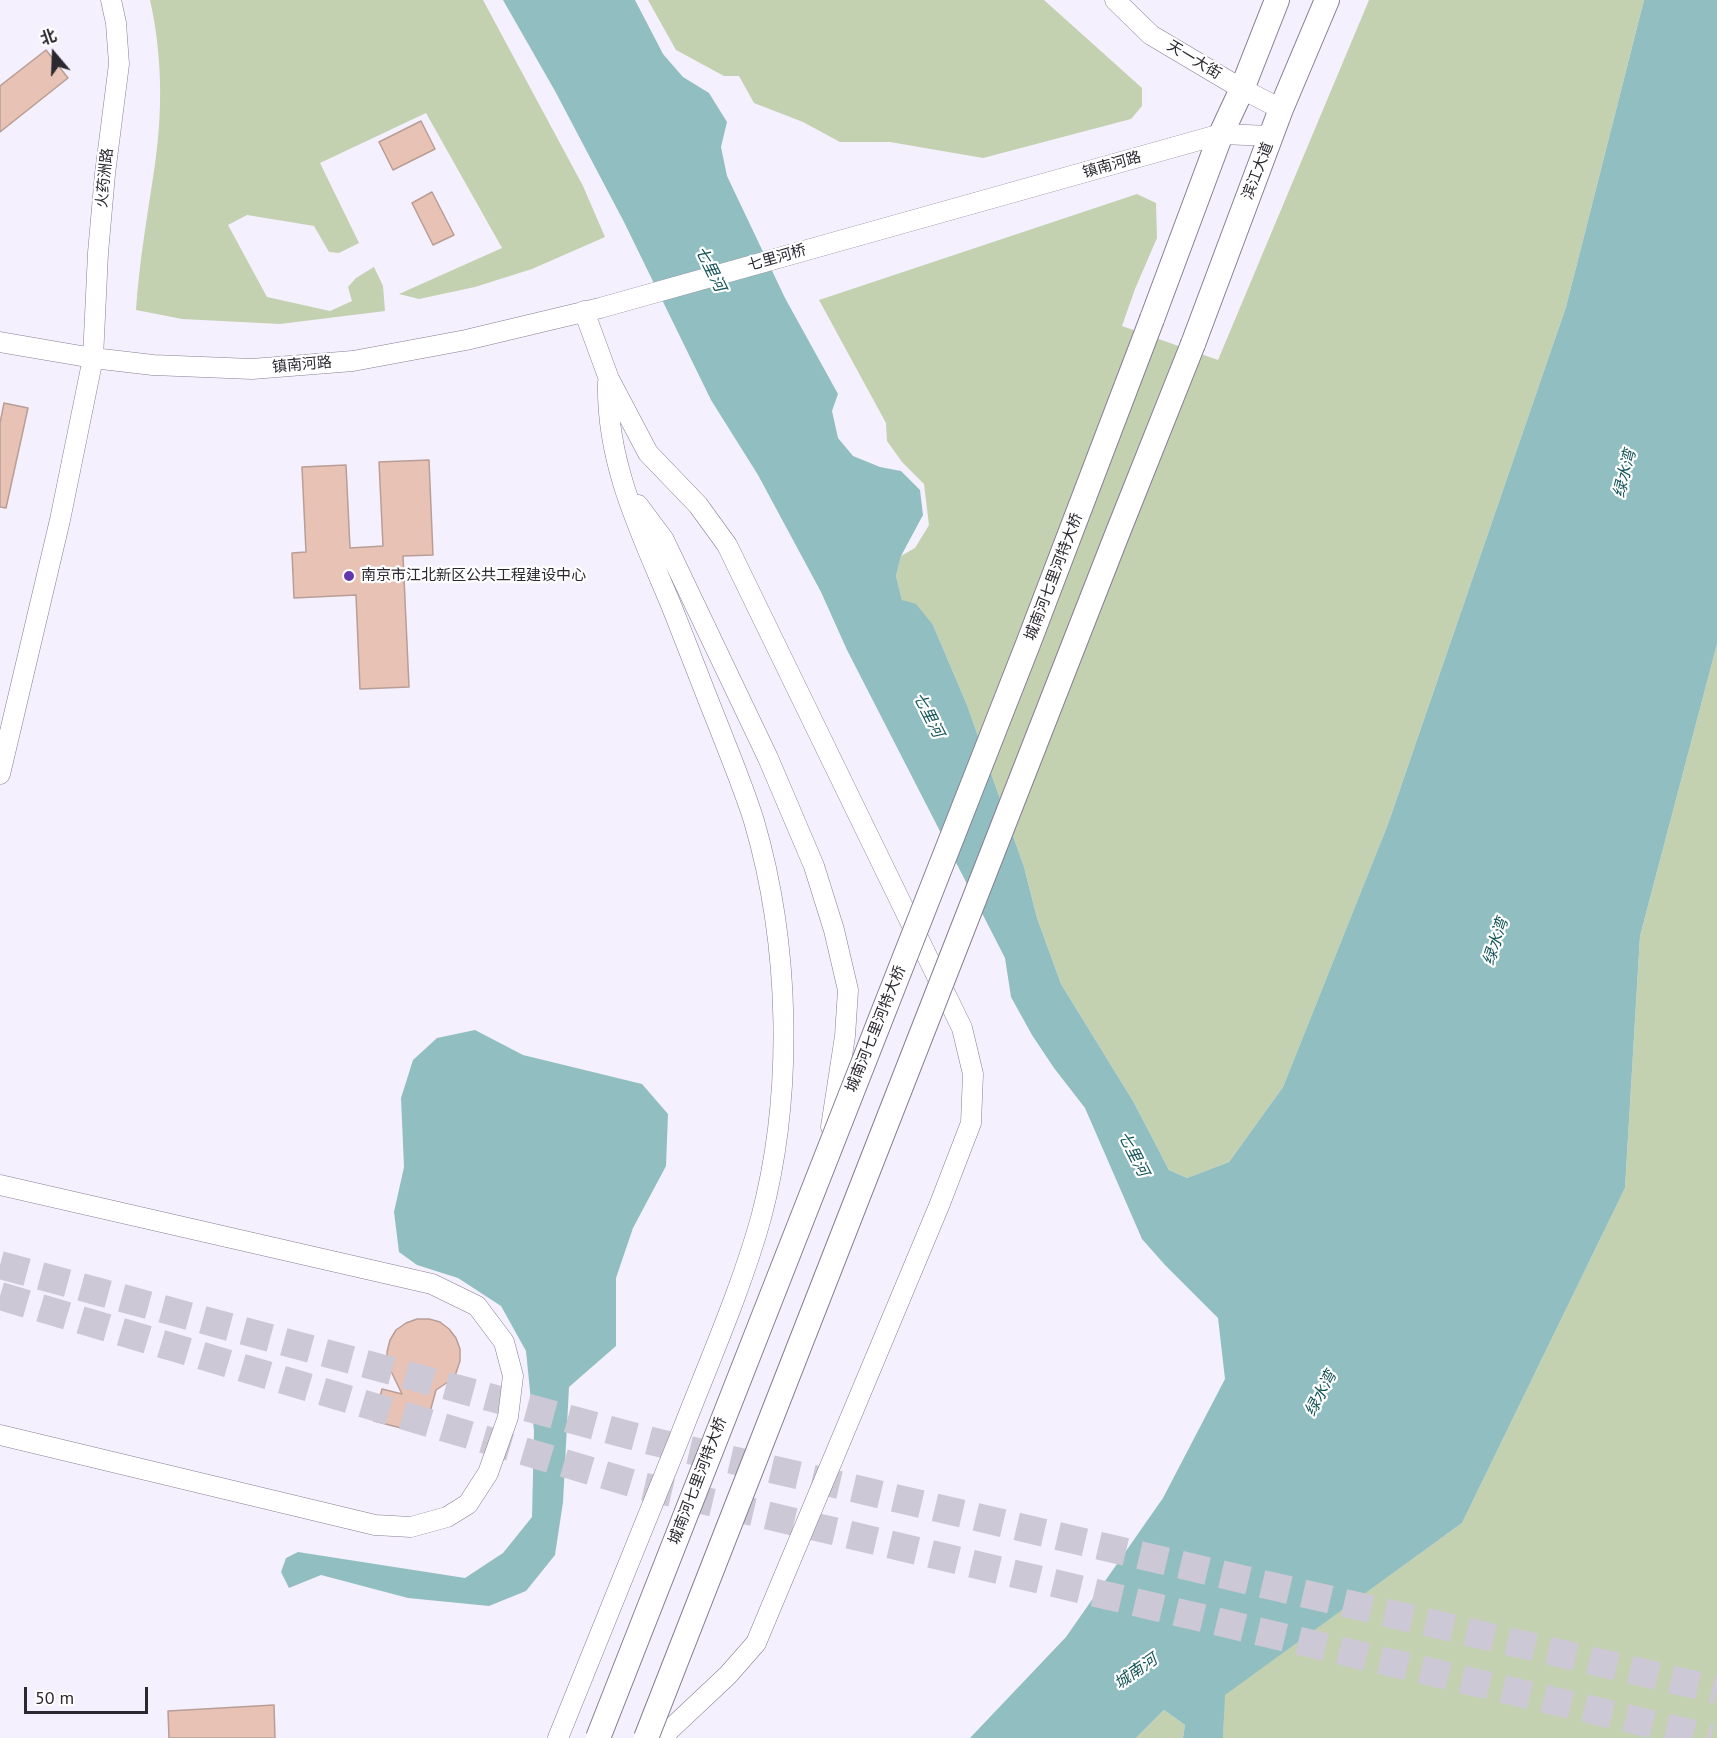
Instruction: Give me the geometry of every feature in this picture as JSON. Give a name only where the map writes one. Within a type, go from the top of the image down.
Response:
[{"type":"main road","points":[[1221,134],[1242,89],[1277,0]]},
{"type":"main road","name":"滨江大道","points":[[646,1738],[1193,344],[1281,109],[1327,0]]},
{"type":"main road","name":"城南河七里河特大桥","points":[[598,1738],[1028,644],[1221,134]]},
{"type":"street","name":"火药洲路","points":[[0,774],[60,520],[93,358],[98,253],[119,64],[116,23],[111,0]]},
{"type":"street","name":"天一大街","points":[[1115,0],[1151,34],[1242,89],[1281,109]]},
{"type":"street","name":"镇南河路","points":[[955,209],[1221,134],[1271,136]]},
{"type":"street","name":"七里河桥","points":[[592,310],[955,209]]},
{"type":"street","name":"镇南河路","points":[[0,342],[93,358],[153,365],[252,369],[353,361],[466,340],[592,310]]},
{"type":"street","points":[[592,310],[609,379],[648,453],[698,505],[727,545],[957,1017],[962,1028],[973,1074],[971,1124],[935,1217],[756,1643],[728,1675],[661,1738]]},
{"type":"street","points":[[558,1738],[629,1566],[740,1282],[761,1216],[774,1150],[782,1064],[782,990],[778,938],[767,877],[753,821],[737,774],[623,486],[608,411],[609,379]]},
{"type":"street","points":[[623,486],[664,540],[768,758],[814,866],[834,930],[848,990],[845,1036],[827,1153]]},
{"type":"street","points":[[0,1185],[432,1284],[477,1306],[504,1342],[513,1377],[508,1418],[488,1473],[468,1504],[447,1517],[411,1527],[375,1525],[0,1435]]},
{"type":"shaded area","points":[[150,0],[483,0],[583,186],[605,237],[532,269],[475,287],[419,299],[399,294],[502,248],[426,113],[320,163],[359,243],[339,253],[329,252],[314,226],[247,215],[228,225],[267,297],[330,311],[352,301],[348,287],[356,278],[374,267],[383,286],[385,311],[280,324],[182,319],[136,310],[141,255],[155,164],[160,102],[157,40]]},
{"type":"shaded area","points":[[648,0],[1044,0],[1142,88],[1142,106],[1131,119],[983,158],[890,142],[840,142],[803,122],[754,103],[739,76],[724,76],[676,50]]},
{"type":"shaded area","points":[[1369,0],[1644,0],[1566,307],[1388,824],[1283,1087],[1229,1162],[1187,1178],[1169,1170],[1133,1101],[1061,984],[1037,918],[1024,867],[967,705],[933,625],[902,600],[896,576],[901,556],[915,548],[929,525],[924,484],[902,462],[887,441],[886,423],[819,300],[1137,194],[1156,203],[1157,238],[1122,326],[1218,360]]},
{"type":"shaded area","points":[[1717,644],[1717,1738],[1223,1738],[1224,1695],[1462,1523],[1625,1188],[1640,936]]},
{"type":"shaded area","points":[[1164,1710],[1185,1725],[1183,1738],[1136,1738]]},
{"type":"water","points":[[503,0],[635,0],[663,54],[683,77],[709,93],[727,122],[721,147],[727,176],[785,298],[838,394],[832,411],[838,438],[853,456],[880,467],[901,471],[920,490],[923,515],[901,556],[896,576],[902,600],[916,604],[933,625],[967,705],[1024,867],[1037,918],[1061,984],[1133,1101],[1169,1170],[1187,1178],[1229,1162],[1283,1087],[1388,824],[1566,307],[1644,0],[1717,0],[1717,644],[1640,936],[1625,1188],[1462,1523],[1225,1695],[1223,1738],[1183,1738],[1185,1725],[1164,1710],[1136,1738],[970,1738],[1066,1637],[1163,1498],[1225,1379],[1218,1318],[1142,1239],[1085,1108],[1032,1035],[1011,997],[1005,958],[847,650],[821,592],[758,475],[711,400],[624,222],[555,91]]},
{"type":"water","points":[[475,1030],[523,1055],[642,1084],[668,1114],[666,1166],[633,1228],[616,1278],[616,1346],[569,1387],[563,1502],[555,1555],[526,1591],[489,1606],[408,1598],[321,1575],[289,1588],[281,1572],[286,1558],[298,1552],[465,1578],[503,1553],[532,1517],[534,1431],[526,1351],[501,1306],[458,1278],[417,1265],[399,1252],[394,1212],[404,1167],[401,1098],[413,1060],[437,1038]]},
{"type":"building","points":[[46,50],[68,78],[0,132],[0,86]]},
{"type":"building","points":[[421,121],[435,149],[393,170],[379,142]]},
{"type":"building","points":[[432,192],[454,235],[433,245],[412,203]]},
{"type":"building","points":[[4,403],[28,408],[6,508],[0,507],[0,423]]},
{"type":"building","name":"南京市江北新区公共工程建设中心","points":[[429,460],[433,555],[403,556],[409,687],[360,689],[356,595],[294,598],[292,553],[306,552],[302,467],[346,465],[350,548],[383,546],[379,462]]},
{"type":"building","points":[[417,1319],[440,1322],[456,1338],[460,1349],[460,1361],[456,1373],[436,1390],[424,1434],[374,1421],[382,1389],[402,1394],[388,1365],[387,1352],[390,1340],[396,1330]]},
{"type":"building","points":[[274,1705],[275,1738],[169,1738],[168,1711]]},
{"type":"tunnel","points":[[0,1265],[651,1441],[1717,1690]]},
{"type":"tunnel","points":[[0,1296],[638,1485],[1711,1738]]},
{"type":"place","name":"南京市江北新区公共工程建设中心","points":[[349,576]]},
{"type":"water label","name":"七里河","points":[[710,269]]},
{"type":"water label","name":"绿水湾","points":[[1625,474]]},
{"type":"water label","name":"七里河","points":[[928,715]]},
{"type":"water label","name":"绿水湾","points":[[1496,942]]},
{"type":"water label","name":"七里河","points":[[1133,1154]]},
{"type":"water label","name":"绿水湾","points":[[1321,1394]]},
{"type":"water label","name":"城南河","points":[[1136,1672]]}]
